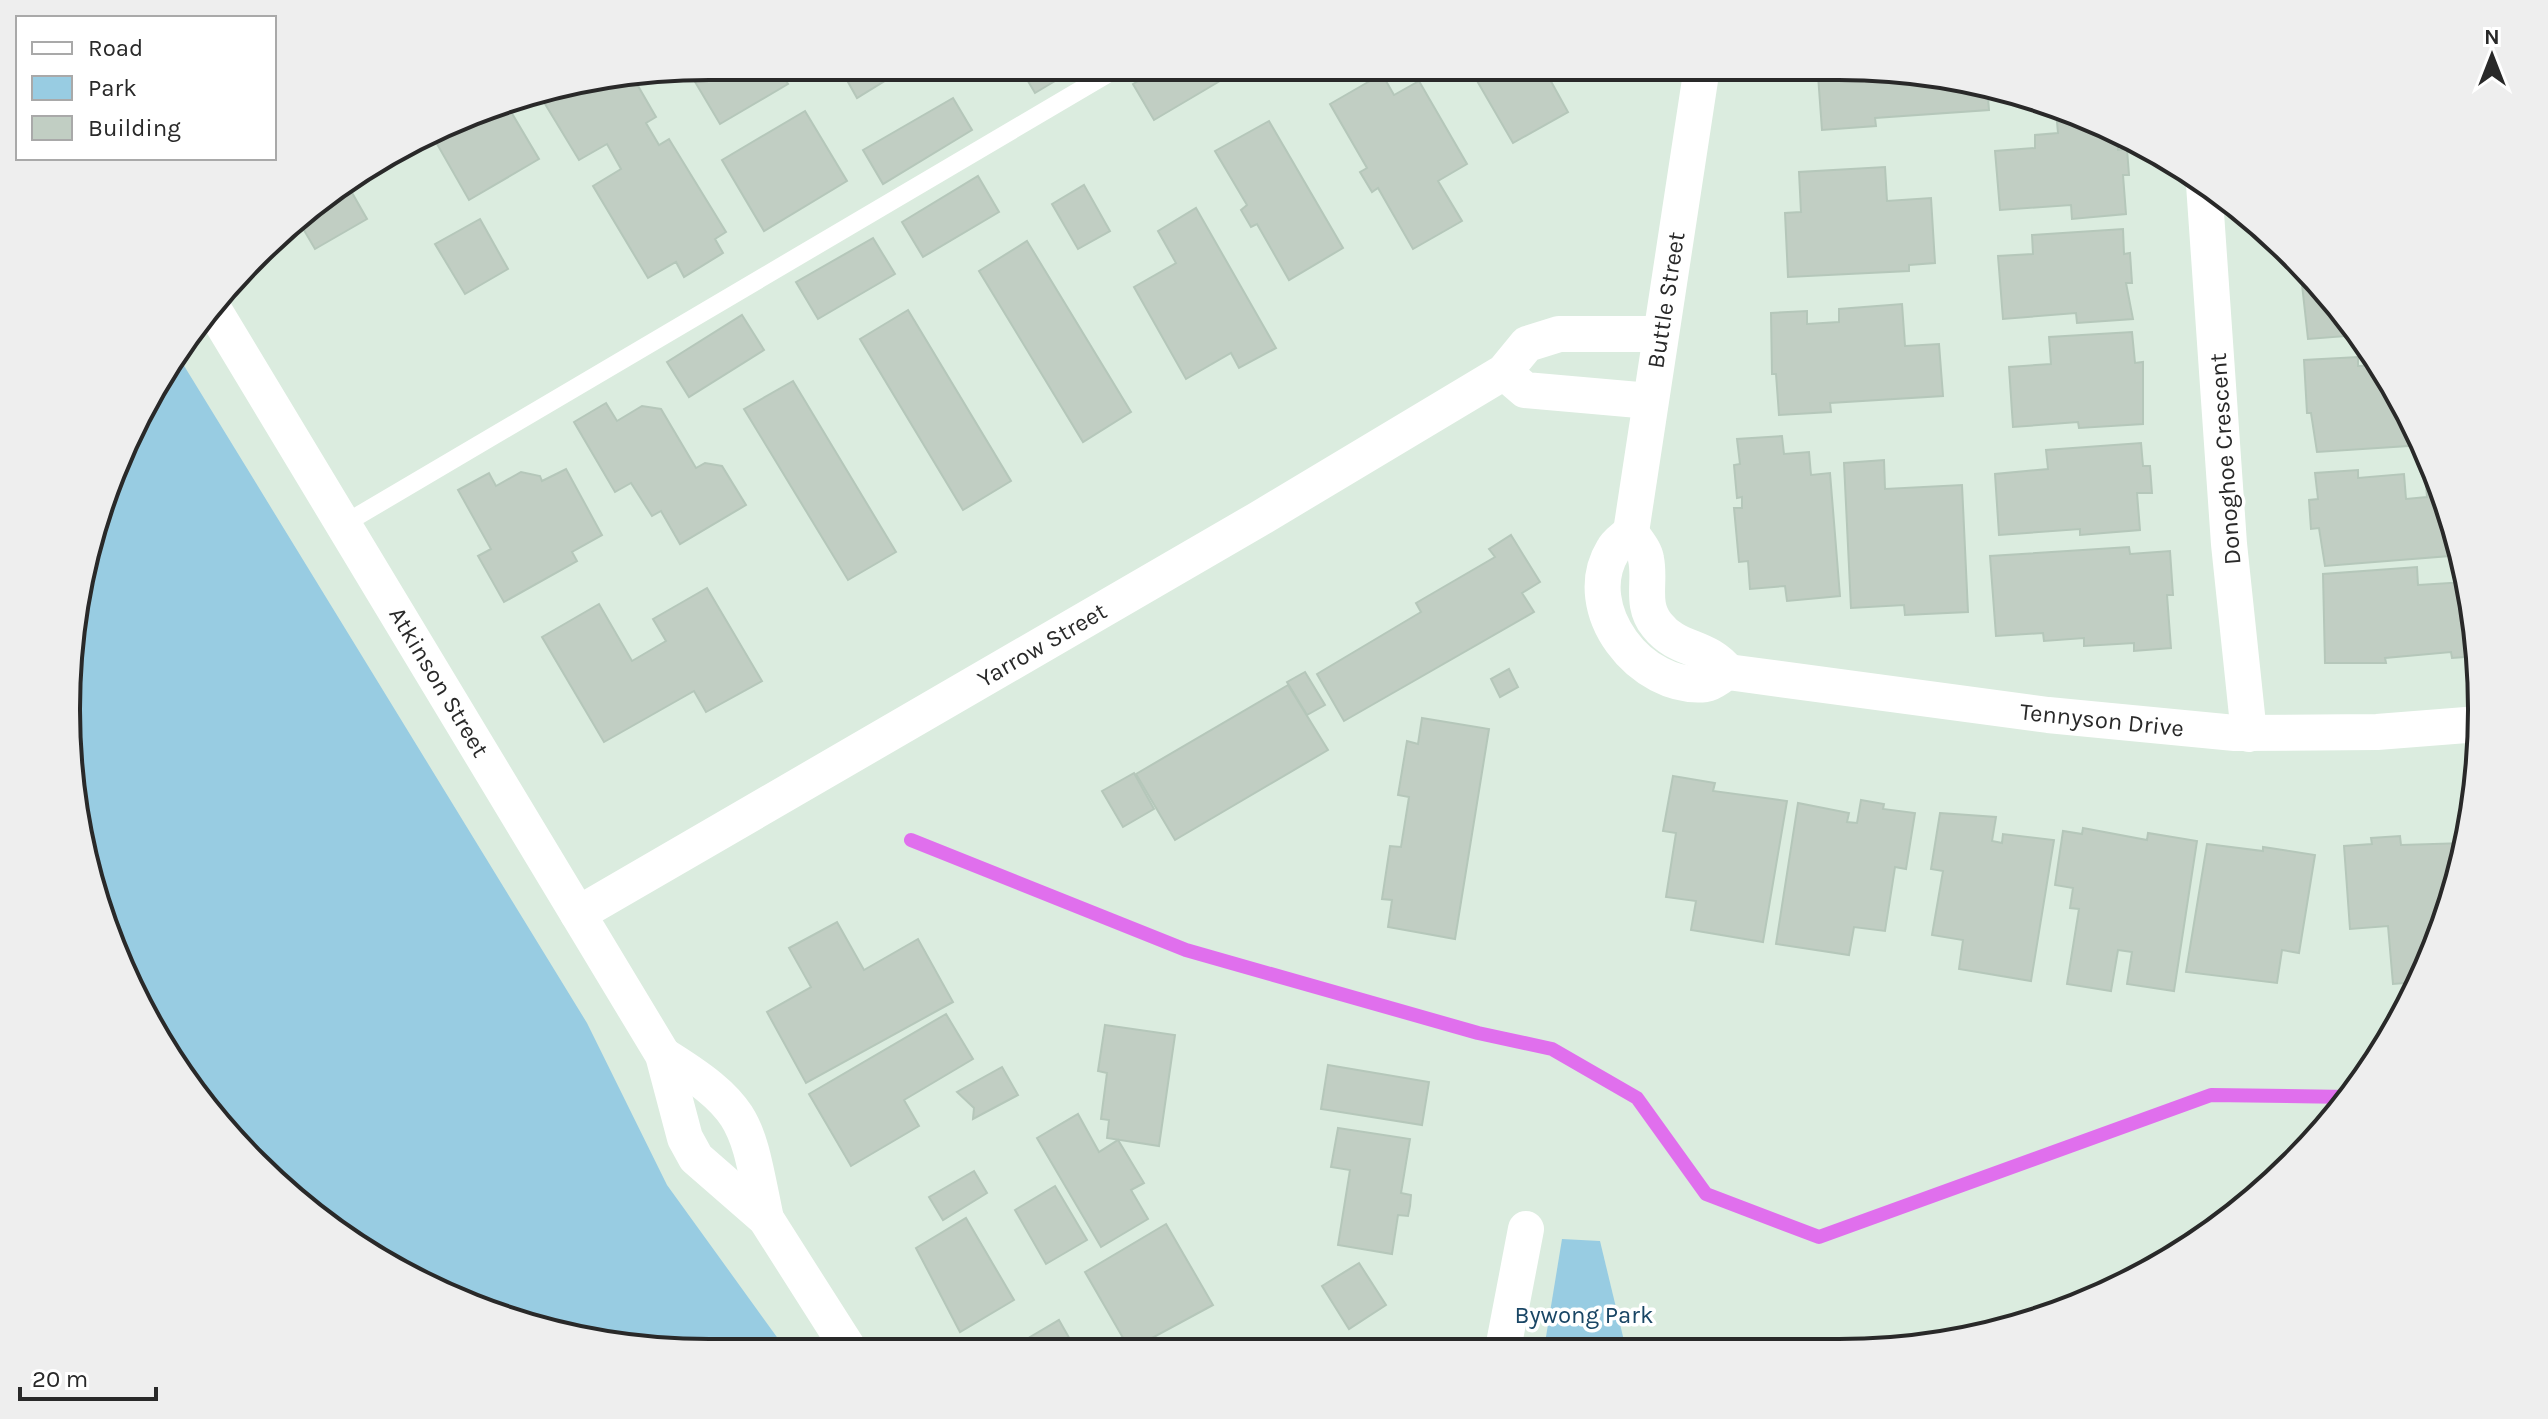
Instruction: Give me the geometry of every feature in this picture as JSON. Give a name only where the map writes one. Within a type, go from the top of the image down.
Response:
[{"type":"street","name":"Buttle Street","points":[[1631,532],[1700,80]]},
{"type":"street","name":"Donoghoe Crescent","points":[[2205,198],[2229,544],[2249,734]]},
{"type":"street","name":"Atkinson Street","points":[[218,316],[663,1055],[685,1138],[696,1158],[766,1219],[842,1339]]},
{"type":"street","name":"Yarrow Street","points":[[578,914],[1257,520],[1504,372],[1527,344],[1559,334],[1660,334]]},
{"type":"street","points":[[1504,372],[1525,390],[1650,401]]},
{"type":"street","name":"Tennyson Drive","points":[[1631,532],[1647,558],[1647,607],[1658,626],[1683,645],[1715,655],[1728,672],[2048,715],[2249,734],[2377,732],[2468,725]]},
{"type":"street","name":"Atkinson Street","points":[[663,1055],[705,1081],[728,1101],[741,1119],[749,1137],[766,1219]]},
{"type":"street","points":[[1505,1339],[1526,1229]]},
{"type":"lane","points":[[344,524],[1097,80]]},
{"type":"green space","points":[[183,364],[587,1023],[667,1185],[778,1339],[668,1338],[587,1327],[507,1306],[431,1274],[395,1255],[326,1209],[264,1155],[210,1093],[164,1024],[128,950],[101,872],[85,792],[81,751],[81,668],[92,587],[113,507],[145,431]]},
{"type":"green space","name":"Bywong Park","points":[[1562,1239],[1600,1241],[1624,1339],[1546,1339]]},
{"type":"building","points":[[694,80],[786,80],[788,84],[720,124]]},
{"type":"building","points":[[847,80],[886,80],[857,98]]},
{"type":"building","points":[[1027,80],[1057,80],[1035,93]]},
{"type":"building","points":[[1140,80],[1222,80],[1154,120],[1133,84]]},
{"type":"building","points":[[1372,80],[1385,80],[1394,95],[1419,81],[1467,164],[1438,181],[1462,221],[1413,249],[1378,188],[1372,192],[1360,172],[1367,168],[1330,104]]},
{"type":"building","points":[[1477,80],[1550,80],[1568,112],[1513,143]]},
{"type":"building","points":[[1818,80],[1921,85],[1988,98],[1989,110],[1875,118],[1876,126],[1822,130]]},
{"type":"building","points":[[637,84],[656,117],[646,123],[659,145],[669,139],[726,232],[715,239],[723,253],[684,277],[676,262],[648,278],[593,186],[621,169],[607,144],[579,160],[544,102]]},
{"type":"building","points":[[953,98],[972,130],[883,184],[863,150]]},
{"type":"building","points":[[805,111],[847,181],[764,231],[722,160]]},
{"type":"building","points":[[511,112],[539,159],[469,200],[436,143]]},
{"type":"building","points":[[1269,121],[1343,248],[1289,280],[1257,224],[1251,227],[1241,210],[1247,205],[1215,151]]},
{"type":"building","points":[[2057,122],[2063,122],[2117,145],[2118,150],[2127,150],[2129,175],[2123,175],[2126,214],[2072,219],[2071,205],[2000,210],[1995,151],[2035,148],[2035,135],[2058,133]]},
{"type":"building","points":[[1885,167],[1887,201],[1931,198],[1935,263],[1909,265],[1909,271],[1788,277],[1785,213],[1801,212],[1799,172]]},
{"type":"building","points":[[978,176],[999,212],[923,257],[902,222]]},
{"type":"building","points":[[1084,185],[1110,231],[1078,249],[1052,204]]},
{"type":"building","points":[[352,192],[367,219],[315,249],[303,229]]},
{"type":"building","points":[[1196,208],[1276,348],[1239,368],[1231,353],[1186,379],[1134,287],[1176,263],[1158,231]]},
{"type":"building","points":[[480,219],[508,269],[465,294],[435,244]]},
{"type":"building","points":[[2123,229],[2124,254],[2130,253],[2132,283],[2126,283],[2133,319],[2077,323],[2076,313],[2003,319],[1998,256],[2033,254],[2032,235]]},
{"type":"building","points":[[873,238],[895,274],[818,319],[796,282]]},
{"type":"building","points":[[1027,241],[1131,412],[1083,442],[979,271]]},
{"type":"building","points":[[2302,283],[2345,336],[2308,339]]},
{"type":"building","points":[[1902,304],[1905,346],[1939,344],[1943,396],[1830,403],[1831,412],[1779,415],[1776,374],[1772,374],[1771,313],[1807,311],[1807,324],[1839,322],[1839,309]]},
{"type":"building","points":[[908,310],[1011,481],[963,510],[860,339]]},
{"type":"building","points":[[742,315],[764,350],[689,397],[667,362]]},
{"type":"building","points":[[2132,332],[2135,363],[2143,362],[2143,424],[2079,428],[2078,422],[2013,427],[2009,367],[2051,364],[2049,337]]},
{"type":"building","points":[[2358,357],[2358,366],[2366,366],[2410,446],[2317,452],[2311,413],[2307,413],[2304,360]]},
{"type":"building","points":[[793,381],[896,552],[848,580],[744,409]]},
{"type":"building","points":[[606,403],[617,421],[642,406],[661,409],[696,468],[705,463],[722,466],[746,505],[680,544],[661,511],[652,516],[631,483],[615,492],[574,422]]},
{"type":"building","points":[[1782,436],[1784,454],[1809,452],[1811,475],[1830,473],[1840,596],[1787,601],[1785,586],[1750,589],[1748,561],[1739,562],[1734,508],[1742,508],[1742,497],[1737,498],[1734,465],[1740,464],[1737,439]]},
{"type":"building","points":[[2141,443],[2143,466],[2150,466],[2152,493],[2137,493],[2140,530],[2080,535],[2080,529],[1999,535],[1995,474],[2048,469],[2046,450]]},
{"type":"building","points":[[1884,460],[1885,489],[1962,485],[1968,612],[1905,615],[1904,605],[1851,608],[1844,463]]},
{"type":"building","points":[[566,469],[602,535],[572,552],[577,561],[504,602],[478,556],[491,549],[458,490],[489,473],[496,486],[521,472],[540,476],[542,481]]},
{"type":"building","points":[[2358,470],[2358,478],[2404,474],[2406,499],[2427,497],[2426,484],[2449,556],[2325,566],[2319,528],[2311,529],[2309,500],[2318,499],[2315,473]]},
{"type":"building","points":[[1511,535],[1540,582],[1522,593],[1534,612],[1344,721],[1317,674],[1421,612],[1416,603],[1495,557],[1489,549]]},
{"type":"building","points":[[2129,547],[2130,554],[2170,551],[2173,595],[2167,595],[2171,648],[2134,651],[2134,643],[2084,646],[2084,638],[2044,641],[2043,633],[1996,636],[1990,556]]},
{"type":"building","points":[[2417,567],[2418,585],[2455,583],[2466,657],[2452,658],[2451,652],[2385,658],[2386,663],[2325,663],[2323,574]]},
{"type":"building","points":[[707,588],[762,681],[706,712],[694,691],[604,742],[542,637],[599,604],[632,661],[666,641],[653,619]]},
{"type":"building","points":[[1509,669],[1518,687],[1500,697],[1491,679]]},
{"type":"building","points":[[1305,672],[1325,705],[1307,715],[1287,682]]},
{"type":"building","points":[[1288,685],[1328,750],[1175,840],[1136,774]]},
{"type":"building","points":[[1422,718],[1489,729],[1455,939],[1388,927],[1392,900],[1382,899],[1390,846],[1401,847],[1409,797],[1398,795],[1407,741],[1418,744]]},
{"type":"building","points":[[1134,773],[1154,809],[1123,827],[1102,791]]},
{"type":"building","points":[[1673,776],[1715,783],[1713,791],[1787,801],[1763,942],[1691,930],[1696,901],[1666,897],[1676,833],[1663,831]]},
{"type":"building","points":[[1861,800],[1884,804],[1883,809],[1915,813],[1906,869],[1895,867],[1885,931],[1854,927],[1849,955],[1776,944],[1798,803],[1849,813],[1847,822],[1857,823]]},
{"type":"building","points":[[1940,813],[1996,817],[1992,841],[2002,843],[2003,834],[2054,840],[2031,981],[1959,969],[1963,940],[1932,935],[1943,871],[1931,869]]},
{"type":"building","points":[[2083,828],[2147,840],[2148,833],[2197,841],[2174,991],[2127,984],[2132,952],[2118,950],[2111,991],[2067,984],[2079,909],[2070,908],[2073,888],[2055,885],[2063,831],[2082,834]]},
{"type":"building","points":[[2400,836],[2401,845],[2453,843],[2435,912],[2405,983],[2393,984],[2388,926],[2350,929],[2344,846],[2372,844],[2371,838]]},
{"type":"building","points":[[2207,844],[2263,851],[2263,847],[2315,855],[2299,953],[2282,950],[2277,983],[2186,972]]},
{"type":"building","points":[[837,922],[864,970],[918,939],[953,1002],[806,1083],[767,1012],[811,987],[789,948]]},
{"type":"building","points":[[946,1014],[973,1059],[904,1100],[919,1126],[851,1166],[809,1094]]},
{"type":"building","points":[[1105,1025],[1175,1035],[1159,1146],[1107,1138],[1109,1120],[1101,1119],[1107,1073],[1098,1071]]},
{"type":"building","points":[[1328,1065],[1429,1082],[1422,1125],[1321,1109]]},
{"type":"building","points":[[1002,1067],[1018,1095],[973,1119],[974,1108],[957,1092]]},
{"type":"building","points":[[1078,1114],[1099,1152],[1118,1140],[1144,1183],[1131,1190],[1148,1219],[1101,1247],[1037,1138]]},
{"type":"building","points":[[1338,1128],[1410,1139],[1401,1193],[1411,1195],[1410,1206],[1408,1216],[1398,1215],[1392,1254],[1338,1245],[1350,1170],[1331,1167]]},
{"type":"building","points":[[974,1171],[987,1193],[943,1220],[929,1197]]},
{"type":"building","points":[[1055,1186],[1087,1240],[1046,1264],[1015,1210]]},
{"type":"building","points":[[966,1218],[1014,1300],[960,1332],[916,1248]]},
{"type":"building","points":[[1166,1224],[1213,1305],[1150,1339],[1124,1339],[1085,1272]]},
{"type":"building","points":[[1359,1263],[1386,1305],[1349,1329],[1322,1286]]},
{"type":"building","points":[[1059,1320],[1070,1339],[1027,1339]]},
{"type":"waterway","points":[[911,840],[1186,950],[1478,1033],[1552,1049],[1637,1098],[1706,1194],[1819,1237],[2211,1095],[2335,1097]]}]
